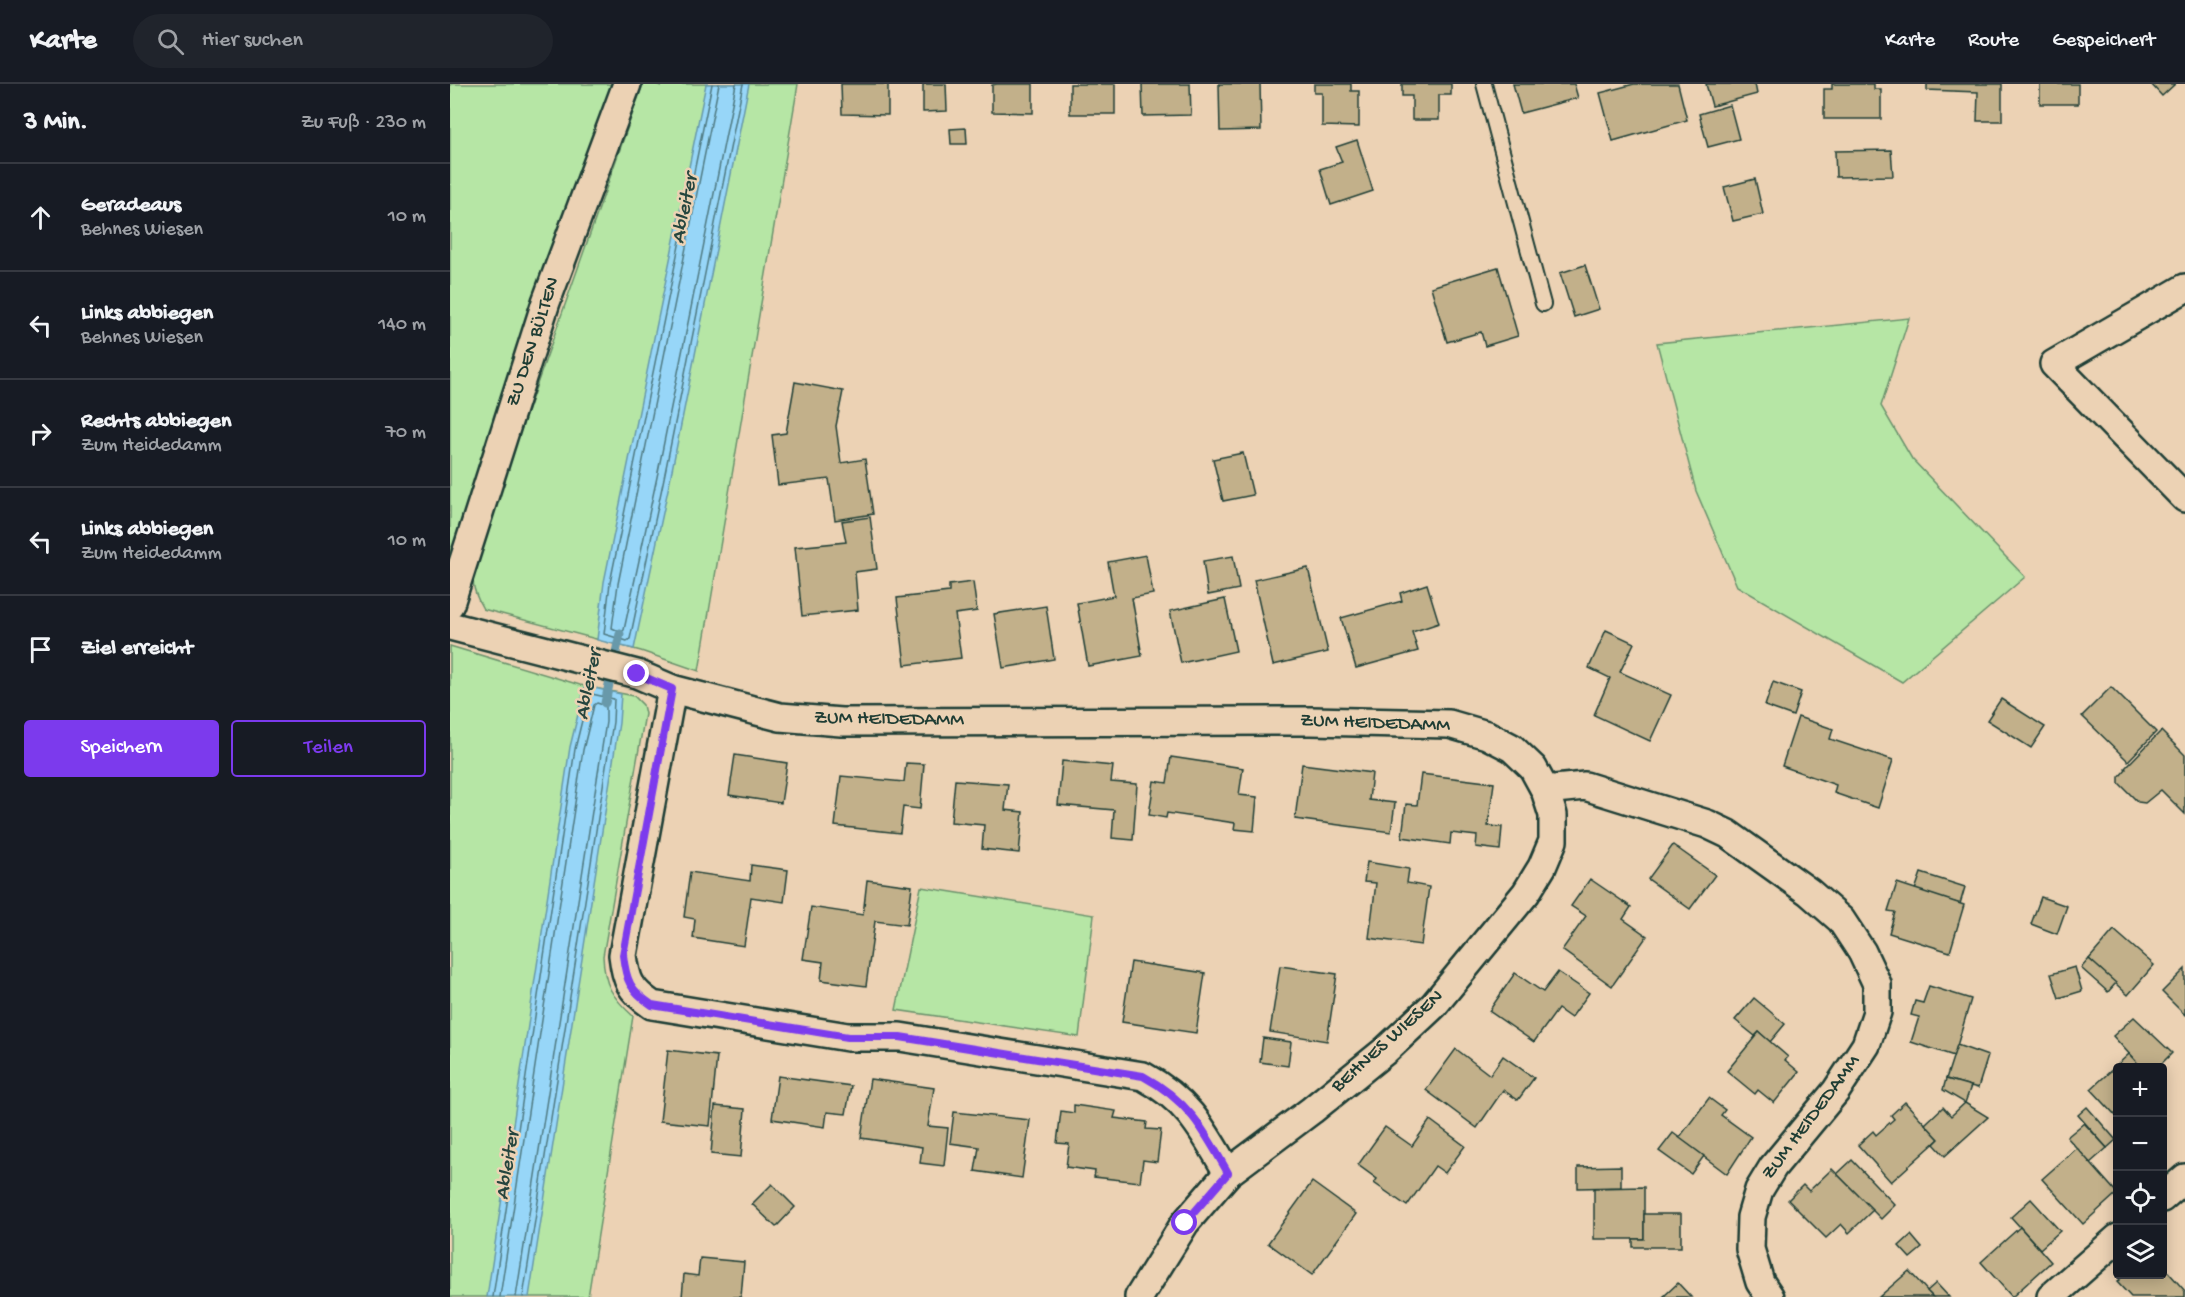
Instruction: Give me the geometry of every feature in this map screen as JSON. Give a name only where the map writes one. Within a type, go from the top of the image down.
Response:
[{"type":"street","name":"ZU DEN BÜLTEN","points":[[450,604],[546,302],[627,84]]},
{"type":"street","points":[[2185,288],[2054,364],[2185,498]]},
{"type":"street","name":"ZUM HEIDEDAMM","points":[[450,626],[637,674],[672,689],[780,717],[840,722],[1254,721],[1449,724],[1487,735],[1512,748],[1533,768],[1545,790],[1585,786],[1707,824],[1728,834],[1809,892],[1841,920],[1862,952],[1877,984],[1877,1012],[1866,1045],[1836,1091],[1773,1167],[1759,1190],[1751,1217],[1750,1249],[1760,1282],[1770,1297]]},
{"type":"street","points":[[672,689],[623,955],[626,978],[638,995],[652,1005],[848,1037],[900,1037],[1143,1076],[1163,1087],[1185,1106],[1203,1129],[1228,1173]]},
{"type":"street","name":"BEHNES WIESEN","points":[[1139,1297],[1185,1223],[1228,1173],[1368,1065],[1434,1005],[1526,893],[1542,867],[1552,841],[1553,814],[1545,790]]},
{"type":"street","points":[[2167,1194],[2185,1178]]},
{"type":"street","points":[[2052,1297],[2113,1242]]},
{"type":"lane","points":[[1484,84],[1544,304]]},
{"type":"green space","points":[[450,84],[621,84],[450,565]]},
{"type":"green space","points":[[643,84],[661,86],[662,84],[798,84],[699,671],[641,651],[483,609],[473,583],[477,554]]},
{"type":"green space","points":[[1909,318],[1881,406],[1912,459],[2025,577],[1902,682],[1737,586],[1696,491],[1657,343]]},
{"type":"green space","points":[[450,646],[580,685],[634,696],[643,705],[645,714],[603,956],[605,975],[610,990],[633,1016],[588,1297],[450,1297]]},
{"type":"green space","points":[[921,887],[1094,915],[1079,1037],[896,1010]]},
{"type":"water","points":[[706,84],[749,84],[634,649],[597,640],[604,582]]},
{"type":"water","points":[[585,686],[621,694],[619,723],[529,1297],[487,1297],[570,747]]},
{"type":"building","points":[[841,84],[888,84],[888,115],[842,114]]},
{"type":"building","points":[[923,84],[946,84],[947,111],[923,112]]},
{"type":"building","points":[[1033,84],[1033,113],[992,112],[992,85]]},
{"type":"building","points":[[1070,84],[1115,84],[1115,114],[1070,114]]},
{"type":"building","points":[[1142,84],[1190,84],[1191,115],[1143,116]]},
{"type":"building","points":[[1219,84],[1260,84],[1261,130],[1220,131]]},
{"type":"building","points":[[1314,84],[1351,84],[1351,91],[1359,91],[1359,127],[1322,126],[1322,93],[1314,93]]},
{"type":"building","points":[[1402,84],[1451,84],[1451,95],[1439,95],[1439,120],[1412,120],[1412,96],[1402,96]]},
{"type":"building","points":[[1513,84],[1574,84],[1578,98],[1521,113]]},
{"type":"building","points":[[1634,84],[1678,84],[1687,120],[1613,141],[1600,93]]},
{"type":"building","points":[[1706,84],[1755,84],[1757,94],[1712,106]]},
{"type":"building","points":[[1832,84],[1874,84],[1874,89],[1881,89],[1881,119],[1824,119],[1824,89],[1832,89]]},
{"type":"building","points":[[1927,84],[2002,84],[2002,121],[1977,121],[1978,92],[1927,90]]},
{"type":"building","points":[[2040,84],[2078,84],[2078,104],[2040,104]]},
{"type":"building","points":[[2151,84],[2175,84],[2162,96]]},
{"type":"building","points":[[1730,105],[1739,139],[1708,147],[1699,114]]},
{"type":"building","points":[[966,128],[967,144],[951,144],[950,129]]},
{"type":"building","points":[[1357,140],[1373,191],[1331,205],[1320,169],[1342,162],[1336,147]]},
{"type":"building","points":[[1891,150],[1893,176],[1836,177],[1835,151]]},
{"type":"building","points":[[1755,179],[1763,214],[1733,221],[1724,187]]},
{"type":"building","points":[[1585,265],[1599,309],[1574,317],[1560,273]]},
{"type":"building","points":[[1498,267],[1518,336],[1485,346],[1481,332],[1447,342],[1431,287]]},
{"type":"building","points":[[795,382],[843,391],[836,426],[841,463],[865,459],[873,514],[835,520],[829,479],[778,485],[772,435],[786,433]]},
{"type":"building","points":[[1243,453],[1253,495],[1223,501],[1213,459]]},
{"type":"building","points":[[870,517],[877,569],[855,572],[858,610],[802,616],[795,547],[846,542],[842,521]]},
{"type":"building","points":[[1146,555],[1153,594],[1132,598],[1142,656],[1088,666],[1077,603],[1114,596],[1108,562]]},
{"type":"building","points":[[1233,556],[1239,589],[1208,595],[1203,561]]},
{"type":"building","points":[[1308,568],[1328,652],[1273,665],[1254,580]]},
{"type":"building","points":[[973,582],[977,611],[955,614],[961,658],[905,665],[897,598],[949,592],[949,585]]},
{"type":"building","points":[[1427,584],[1439,623],[1412,632],[1418,651],[1356,668],[1341,618],[1402,601],[1400,593]]},
{"type":"building","points":[[1225,599],[1236,651],[1181,663],[1170,611]]},
{"type":"building","points":[[1046,606],[1054,659],[1003,668],[994,614]]},
{"type":"building","points":[[1606,630],[1634,643],[1620,672],[1671,695],[1650,741],[1594,715],[1610,678],[1589,668]]},
{"type":"building","points":[[1773,682],[1801,692],[1793,716],[1765,706]]},
{"type":"building","points":[[2111,687],[2156,732],[2128,761],[2082,716]]},
{"type":"building","points":[[2001,699],[2045,727],[2031,748],[1987,720]]},
{"type":"building","points":[[1798,717],[1833,729],[1830,739],[1893,760],[1878,808],[1834,793],[1836,785],[1782,766]]},
{"type":"building","points":[[2161,731],[2185,755],[2185,814],[2161,790],[2145,803],[2138,802],[2119,783],[2119,777],[2125,768]]},
{"type":"building","points":[[735,755],[787,763],[781,803],[729,795]]},
{"type":"building","points":[[1171,757],[1243,768],[1239,795],[1257,797],[1254,831],[1234,829],[1235,823],[1167,813],[1166,818],[1149,815],[1154,781],[1167,783]]},
{"type":"building","points":[[1062,761],[1113,766],[1111,782],[1137,784],[1133,840],[1112,838],[1114,810],[1058,805]]},
{"type":"building","points":[[906,763],[924,764],[920,809],[903,807],[900,833],[835,826],[841,776],[904,782]]},
{"type":"building","points":[[1302,764],[1372,773],[1369,800],[1395,803],[1391,832],[1295,819]]},
{"type":"building","points":[[1421,774],[1494,783],[1488,826],[1502,827],[1500,850],[1476,847],[1477,836],[1451,833],[1450,844],[1402,837],[1406,804],[1417,805]]},
{"type":"building","points":[[955,780],[1008,784],[1005,810],[1023,812],[1019,853],[982,849],[984,825],[951,822]]},
{"type":"building","points":[[1673,845],[1715,875],[1690,909],[1648,879]]},
{"type":"building","points":[[1367,862],[1409,869],[1407,883],[1429,887],[1421,945],[1369,938],[1376,883],[1364,882]]},
{"type":"building","points":[[751,865],[788,870],[784,902],[751,897],[744,946],[693,938],[695,919],[684,917],[690,872],[750,881]]},
{"type":"building","points":[[1921,873],[1965,887],[1960,904],[1915,890]]},
{"type":"building","points":[[1590,879],[1631,907],[1623,919],[1647,936],[1612,986],[1562,950],[1586,916],[1571,906]]},
{"type":"building","points":[[867,880],[912,886],[907,925],[875,921],[866,986],[821,980],[823,962],[803,959],[811,907],[863,915]]},
{"type":"building","points":[[1897,883],[1964,905],[1950,952],[1889,933],[1895,912],[1888,911]]},
{"type":"building","points":[[2041,897],[2067,906],[2057,934],[2031,924]]},
{"type":"building","points":[[2114,930],[2154,965],[2128,995],[2089,959]]},
{"type":"building","points":[[2089,959],[2116,983],[2108,992],[2081,968]]},
{"type":"building","points":[[1131,962],[1205,973],[1196,1033],[1122,1022]]},
{"type":"building","points":[[1280,966],[1337,974],[1327,1041],[1270,1032]]},
{"type":"building","points":[[2075,967],[2082,991],[2059,998],[2051,974]]},
{"type":"building","points":[[2185,969],[2185,1015],[2162,992]]},
{"type":"building","points":[[1558,972],[1589,993],[1571,1018],[1558,1009],[1534,1042],[1489,1011],[1515,973],[1543,992]]},
{"type":"building","points":[[1929,986],[1971,999],[1954,1056],[1911,1042],[1919,1017],[1911,1015],[1915,1001],[1923,1003]]},
{"type":"building","points":[[1754,998],[1785,1024],[1770,1042],[1759,1032],[1755,1036],[1735,1020]]},
{"type":"building","points":[[2134,1017],[2172,1053],[2162,1063],[2137,1063],[2113,1036]]},
{"type":"building","points":[[1759,1032],[1788,1057],[1785,1060],[1799,1072],[1774,1103],[1758,1090],[1755,1094],[1727,1071]]},
{"type":"building","points":[[1263,1038],[1291,1042],[1288,1066],[1260,1062]]},
{"type":"building","points":[[1957,1045],[1988,1056],[1978,1088],[1946,1079]]},
{"type":"building","points":[[1456,1049],[1490,1075],[1503,1056],[1534,1078],[1518,1100],[1503,1090],[1477,1128],[1426,1090]]},
{"type":"building","points":[[668,1050],[717,1056],[710,1126],[660,1121]]},
{"type":"building","points":[[2129,1054],[2137,1063],[2119,1063]]},
{"type":"building","points":[[2113,1069],[2113,1113],[2091,1089]]},
{"type":"building","points":[[778,1076],[851,1086],[846,1114],[827,1112],[825,1127],[772,1119]]},
{"type":"building","points":[[870,1079],[934,1088],[928,1126],[948,1128],[944,1166],[920,1163],[922,1147],[861,1138]]},
{"type":"building","points":[[1946,1079],[1971,1086],[1965,1103],[1943,1090]]},
{"type":"building","points":[[1709,1098],[1725,1110],[1721,1115],[1751,1137],[1727,1174],[1679,1138]]},
{"type":"building","points":[[1905,1102],[1939,1139],[1891,1182],[1858,1145],[1873,1131],[1876,1135],[1894,1119],[1891,1115]]},
{"type":"building","points":[[1965,1103],[1988,1117],[1945,1156],[1934,1144],[1939,1139],[1925,1124],[1943,1107],[1951,1116]]},
{"type":"building","points":[[1074,1105],[1116,1111],[1114,1118],[1147,1122],[1146,1129],[1161,1130],[1157,1162],[1143,1160],[1140,1182],[1094,1177],[1095,1171],[1066,1167],[1069,1144],[1057,1143],[1061,1111],[1074,1113]]},
{"type":"building","points":[[715,1106],[745,1109],[741,1157],[711,1154]]},
{"type":"building","points":[[2087,1107],[2113,1137],[2113,1143],[2107,1148],[2078,1115]]},
{"type":"building","points":[[954,1112],[1030,1120],[1022,1178],[975,1171],[979,1147],[950,1143]]},
{"type":"building","points":[[1430,1120],[1465,1146],[1445,1173],[1435,1166],[1407,1206],[1374,1183],[1377,1179],[1358,1165],[1385,1127],[1412,1146]]},
{"type":"building","points":[[2084,1123],[2107,1148],[2090,1163],[2067,1137]]},
{"type":"building","points":[[1673,1133],[1704,1156],[1691,1174],[1659,1151]]},
{"type":"building","points":[[2077,1148],[2113,1188],[2113,1197],[2083,1224],[2042,1179]]},
{"type":"building","points":[[1852,1160],[1895,1205],[1881,1219],[1837,1174]]},
{"type":"building","points":[[1621,1166],[1621,1187],[1578,1188],[1578,1167]]},
{"type":"building","points":[[1832,1169],[1873,1210],[1849,1233],[1841,1224],[1826,1238],[1788,1200],[1803,1185],[1809,1191]]},
{"type":"building","points":[[1312,1182],[1356,1214],[1312,1275],[1268,1243]]},
{"type":"building","points":[[772,1184],[795,1207],[776,1227],[752,1204]]},
{"type":"building","points":[[1644,1187],[1644,1239],[1594,1239],[1594,1188]]},
{"type":"building","points":[[2031,1199],[2060,1231],[2040,1249],[2011,1217]]},
{"type":"building","points":[[1644,1214],[1681,1214],[1681,1247],[1633,1247],[1633,1239],[1644,1239]]},
{"type":"building","points":[[2020,1227],[2051,1262],[2012,1297],[1981,1262]]},
{"type":"building","points":[[1911,1235],[1922,1248],[1910,1258],[1899,1246]]},
{"type":"building","points":[[700,1258],[744,1262],[741,1297],[682,1297],[684,1274],[698,1276]]},
{"type":"building","points":[[1909,1271],[1933,1297],[1879,1297]]},
{"type":"building","points":[[2167,1271],[2185,1291],[2185,1297],[2131,1297],[2117,1282],[2120,1279],[2167,1279]]},
{"type":"building","points":[[1678,1283],[1691,1297],[1663,1297]]},
{"type":"building","points":[[1936,1283],[1949,1297],[1933,1297],[1927,1291]]},
{"type":"waterway","name":"Ableiter","points":[[605,703],[620,634]]},
{"type":"route","points":[[637,674],[672,689],[623,955],[626,978],[638,995],[652,1005],[848,1037],[900,1037],[1143,1076],[1163,1087],[1185,1106],[1203,1129],[1228,1173],[1185,1223]]}]
